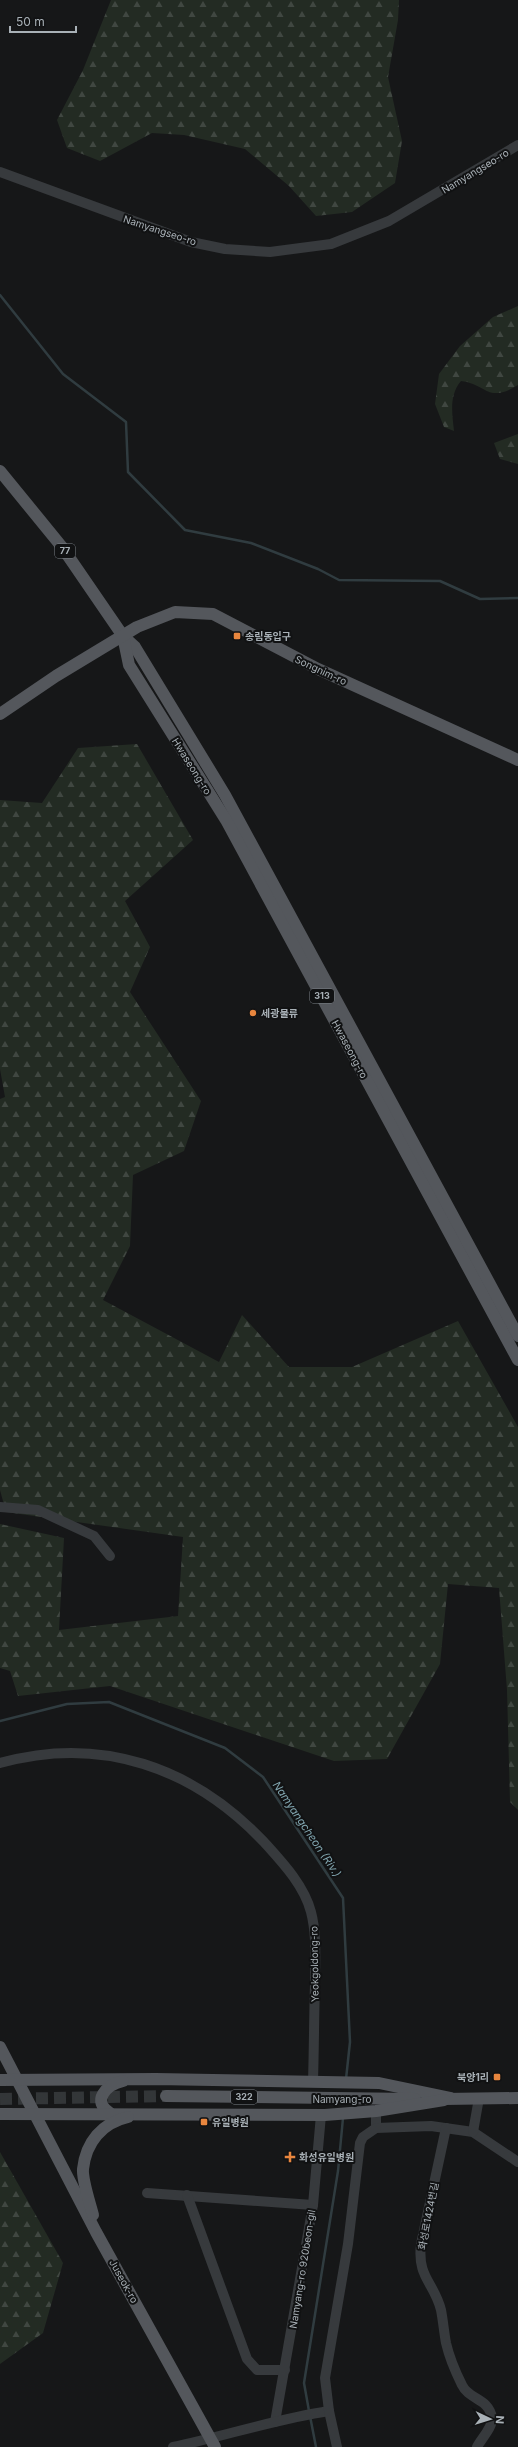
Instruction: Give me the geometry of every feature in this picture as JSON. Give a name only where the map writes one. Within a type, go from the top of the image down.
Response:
[{"type":"main road","name":"Hwaseong-ro","points":[[0,471],[62,547],[123,636],[134,647],[225,795],[518,1336]]},
{"type":"main road","name":"Songnim-ro","points":[[0,714],[97,650],[137,627],[175,612],[213,614],[318,669],[518,760]]},
{"type":"main road","name":"Hwaseong-ro","points":[[123,636],[128,665],[226,820],[518,1360]]},
{"type":"main road","name":"Juseok-ro","points":[[0,2047],[96,2232],[213,2443]]},
{"type":"main road","points":[[110,2113],[105,2110],[100,2101],[104,2091],[109,2086],[123,2081],[156,2079]]},
{"type":"main road","points":[[0,2080],[156,2079],[379,2083],[450,2098]]},
{"type":"main road","name":"Namyang-ro","points":[[166,2096],[321,2099],[518,2098]]},
{"type":"main road","points":[[0,2114],[146,2113],[323,2115],[376,2111],[450,2098]]},
{"type":"main road","points":[[96,2232],[83,2170],[92,2142],[105,2127],[114,2121],[146,2113]]},
{"type":"street","name":"Namyangseo-ro","points":[[0,172],[190,242],[225,249],[270,252],[331,244],[389,221],[518,145]]},
{"type":"street","points":[[0,1507],[38,1510],[94,1536],[110,1556]]},
{"type":"street","name":"Yeokgoldong-ro","points":[[0,1763],[35,1756],[65,1753],[93,1754],[140,1762],[172,1773],[200,1788],[231,1810],[253,1830],[285,1866],[301,1890],[310,1911],[315,1946],[318,2082]]},
{"type":"street","points":[[474,2132],[479,2098]]},
{"type":"street","points":[[376,2111],[376,2128]]},
{"type":"street","name":"Namyang-ro 920beon-gil","points":[[275,2422],[313,2205],[323,2115]]},
{"type":"street","points":[[337,2447],[329,2411],[325,2378],[326,2366],[348,2244],[358,2151],[363,2137],[376,2128],[431,2126],[474,2132],[518,2162]]},
{"type":"street","name":"화성로1424번길","points":[[446,2128],[421,2244],[420,2263],[422,2271],[441,2309],[446,2344],[462,2386],[468,2393],[481,2400],[491,2414],[490,2426],[477,2447]]},
{"type":"street","points":[[147,2193],[313,2205]]},
{"type":"street","points":[[187,2195],[247,2360],[257,2370],[285,2370]]},
{"type":"street","points":[[173,2447],[213,2443],[275,2422],[329,2411]]},
{"type":"green space","points":[[111,0],[399,0],[398,20],[388,77],[402,141],[395,183],[352,212],[316,216],[289,186],[245,149],[184,135],[152,133],[100,161],[67,148],[57,120],[83,70]]},
{"type":"green space","points":[[518,306],[518,385],[500,393],[493,393],[470,383],[461,381],[457,386],[452,404],[454,431],[444,427],[435,404],[439,374],[460,346],[493,317]]},
{"type":"green space","points":[[518,434],[518,464],[500,459],[494,443]]},
{"type":"green space","points":[[137,744],[193,840],[125,901],[150,947],[130,992],[201,1101],[184,1151],[133,1175],[130,1246],[103,1300],[219,1362],[242,1315],[289,1367],[352,1367],[458,1321],[518,1427],[518,1810],[510,1802],[507,1690],[499,1588],[448,1584],[440,1664],[387,1759],[334,1761],[110,1686],[18,1696],[10,1671],[0,1668],[0,1524],[64,1538],[59,1630],[178,1616],[183,1537],[6,1512],[0,1490],[0,1099],[5,1097],[0,1069],[0,800],[42,803],[78,748]]},
{"type":"green space","points":[[0,2152],[63,2263],[43,2333],[0,2364]]},
{"type":"waterway","points":[[0,295],[63,374],[126,422],[128,472],[185,530],[251,543],[318,569],[339,580],[440,581],[480,599],[518,598]]},
{"type":"waterway","name":"Namyangcheon (Riv.)","points":[[0,1721],[67,1704],[109,1702],[225,1748],[263,1777],[343,1898],[350,2042],[346,2079]]},
{"type":"waterway","points":[[309,2411],[304,2383],[338,2171],[343,2118]]},
{"type":"waterway","points":[[310,2416],[316,2447]]},
{"type":"tunnel","points":[[0,2099],[166,2096]]},
{"type":"place","name":"송림동입구","points":[[237,636]]},
{"type":"place","name":"세광물류","points":[[253,1013]]},
{"type":"place","name":"북양1리","points":[[497,2077]]},
{"type":"place","name":"유일병원","points":[[204,2122]]},
{"type":"place","name":"화성유일병원","points":[[290,2157]]}]
